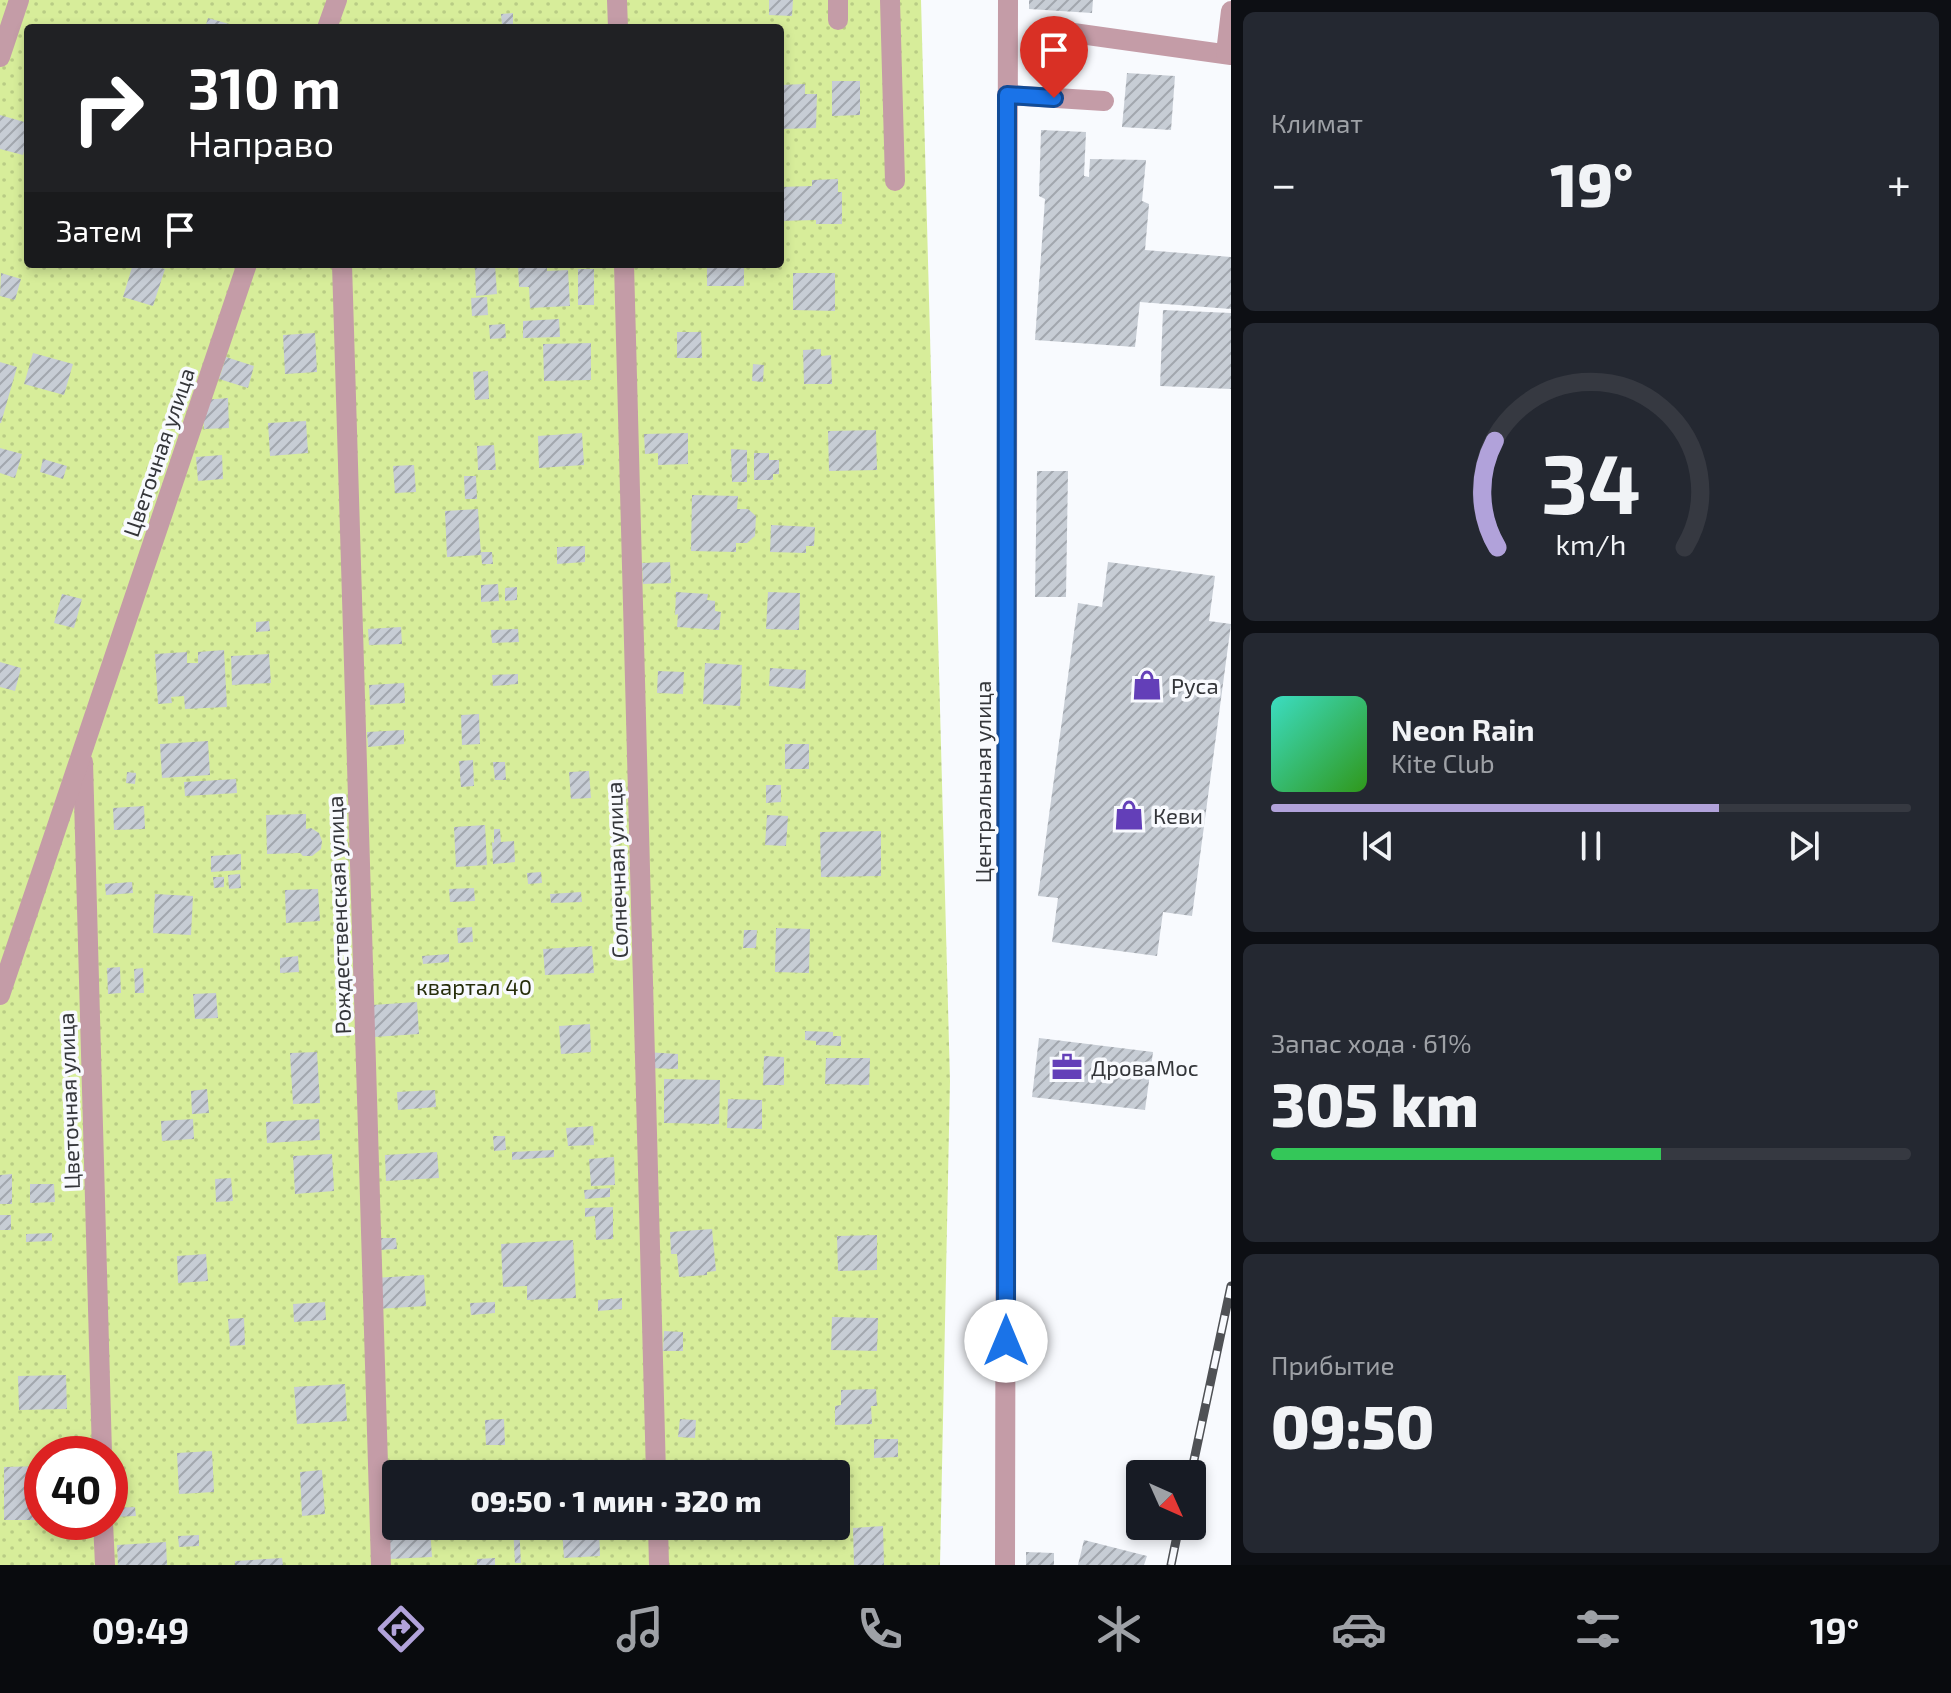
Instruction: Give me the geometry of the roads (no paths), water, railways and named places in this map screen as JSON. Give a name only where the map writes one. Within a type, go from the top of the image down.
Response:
[{"type":"street","points":[[0,57],[19,0]]},
{"type":"street","points":[[617,0],[618,24]]},
{"type":"street","points":[[890,0],[895,181]]},
{"type":"street","name":"Центральная улица","points":[[1005,1565],[1008,0]]},
{"type":"street","points":[[328,24],[336,2]]},
{"type":"street","points":[[335,24],[336,2]]},
{"type":"street","points":[[1059,31],[1228,54],[1231,11]]},
{"type":"street","points":[[1007,95],[1104,101]]},
{"type":"street","name":"Цветочная улица","points":[[0,995],[246,268]]},
{"type":"street","name":"Рождественская улица","points":[[342,268],[381,1565]]},
{"type":"street","name":"Солнечная улица","points":[[624,268],[656,1460]]},
{"type":"street","name":"Цветочная улица","points":[[83,747],[102,1436]]},
{"type":"street","points":[[104,1540],[105,1565]]},
{"type":"street","points":[[658,1540],[659,1565]]},
{"type":"railway","points":[[1194,1460],[1231,1286]]},
{"type":"railway","points":[[1171,1565],[1176,1540]]},
{"type":"place","name":"Руса","points":[[1147,685]]},
{"type":"place","name":"Кеви","points":[[1129,815]]},
{"type":"place","name":"ДроваМос","points":[[1067,1067]]},
{"type":"park label","name":"квартал 40","points":[[474,986]]}]
